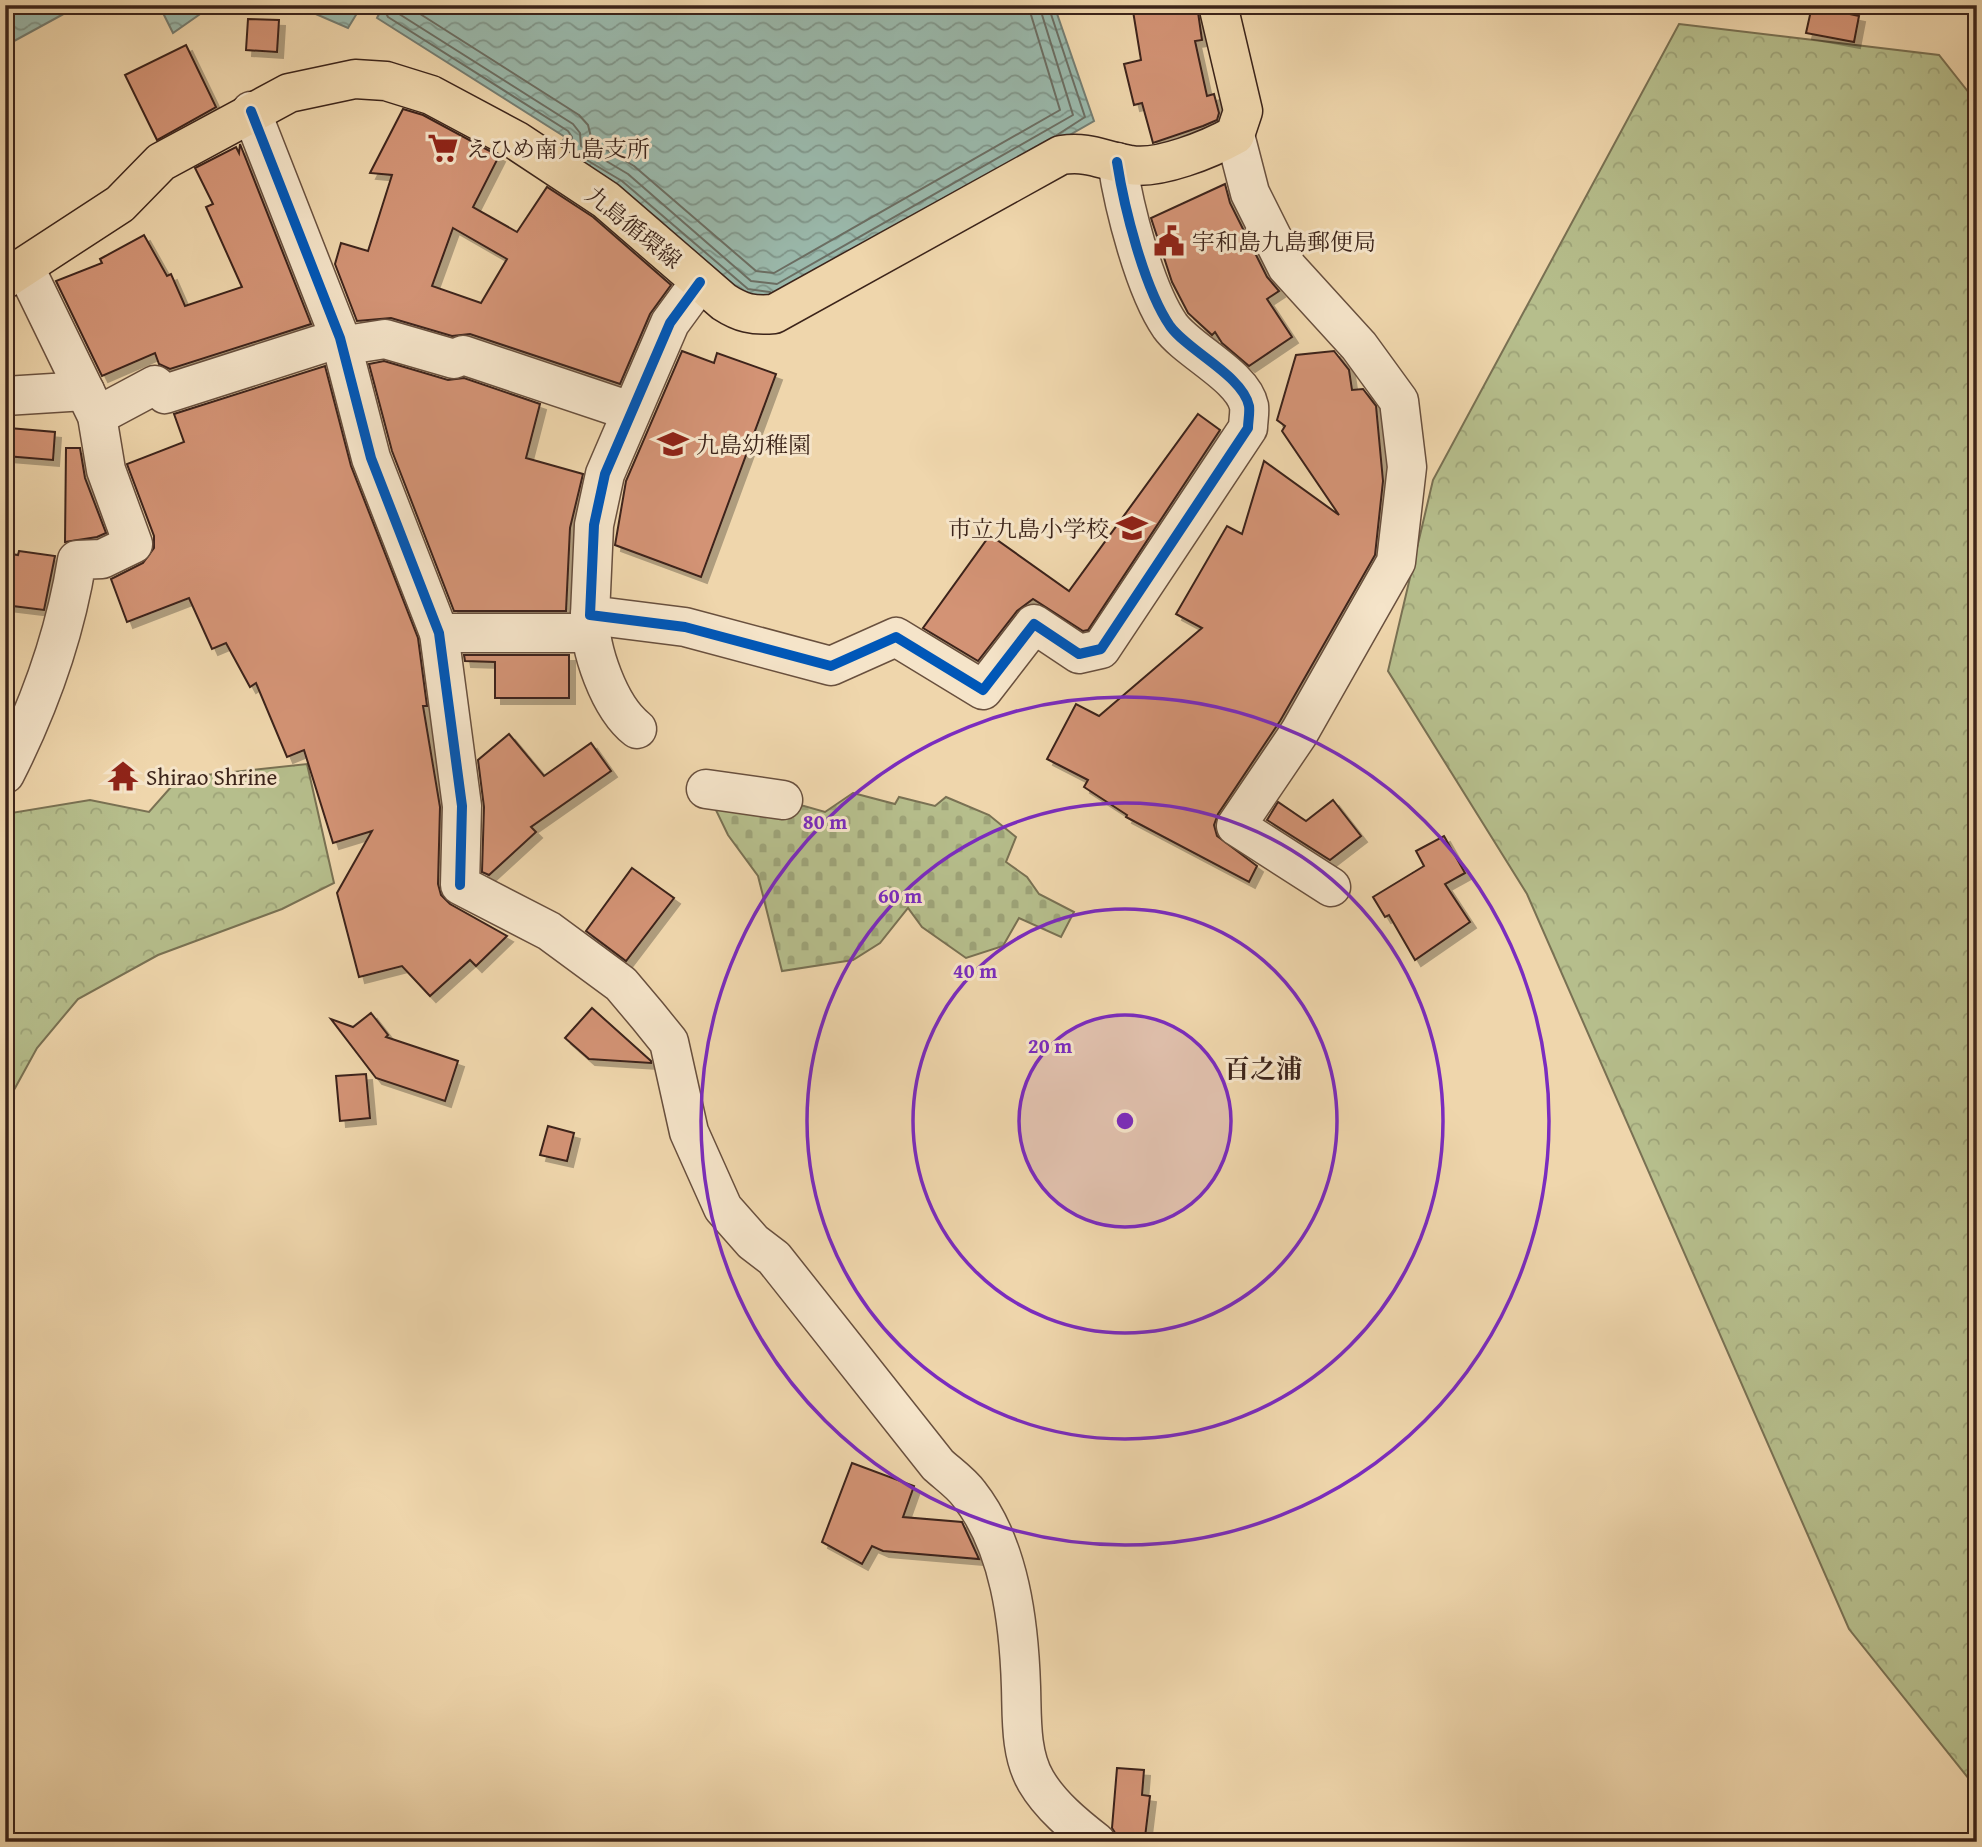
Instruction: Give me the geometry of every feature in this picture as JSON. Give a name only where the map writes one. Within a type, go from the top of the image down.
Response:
[{"type":"main road","points":[[1218,5],[1243,111],[1235,135]]},
{"type":"main road","name":"九島循環線","points":[[15,273],[120,204],[161,162],[251,111],[289,93],[355,79],[386,81],[431,95],[517,141],[606,200],[700,282],[740,312],[756,316],[774,314],[1061,155],[1084,152],[1117,162],[1154,165],[1235,135]]},
{"type":"street","points":[[251,111],[340,342],[371,458],[439,633],[462,806],[460,885],[549,931],[621,984],[669,1042],[689,1132],[723,1208],[753,1242],[774,1258],[938,1465],[969,1493],[999,1548],[1016,1624],[1023,1739],[1035,1780],[1071,1823],[1096,1842]]},
{"type":"street","points":[[1235,135],[1250,193],[1287,267],[1359,346],[1399,401],[1407,467],[1396,562],[1299,733],[1236,826],[1331,887]]},
{"type":"street","points":[[439,633],[590,624],[685,627],[831,666],[896,637],[983,690],[1034,624],[1079,654],[1101,649],[1248,428],[1249,405],[1241,389],[1171,328],[1161,309],[1125,212],[1117,162]]},
{"type":"street","points":[[5,774],[34,718],[69,611],[78,559],[102,559],[133,544],[106,470],[91,404],[15,273]]},
{"type":"street","points":[[636,729],[624,715],[594,658],[590,624],[594,525],[605,474],[630,411],[670,323],[700,282]]},
{"type":"street","points":[[5,396],[91,404],[155,384],[165,394],[340,342],[385,339],[454,359],[463,355],[630,411]]},
{"type":"street","points":[[706,789],[783,800]]},
{"type":"green space","points":[[1679,24],[1939,55],[1977,103],[1977,1789],[1849,1629],[1527,894],[1388,671],[1433,480]]},
{"type":"green space","points":[[307,764],[334,883],[282,909],[158,955],[78,999],[37,1048],[9,1099],[5,1098],[5,814],[90,800],[149,812],[179,778]]},
{"type":"green space","points":[[853,793],[895,804],[899,797],[935,806],[946,797],[989,815],[1016,837],[1006,862],[1027,877],[1039,894],[1074,912],[1061,937],[1019,918],[1003,946],[966,958],[922,927],[908,908],[880,943],[853,960],[782,971],[758,876],[728,835],[713,804],[783,800],[825,812]]},
{"type":"water","points":[[5,5],[80,5],[5,46]]},
{"type":"water","points":[[159,5],[213,5],[173,33]]},
{"type":"water","points":[[295,5],[362,5],[348,28]]},
{"type":"water","points":[[369,5],[1054,5],[1094,121],[781,300],[745,296],[557,151],[565,137],[377,18],[380,12]]},
{"type":"building","points":[[1167,5],[1197,5],[1202,40],[1195,41],[1207,96],[1214,94],[1219,113],[1217,120],[1153,143],[1142,103],[1134,105],[1124,64],[1141,60],[1133,11]]},
{"type":"building","points":[[1812,6],[1859,16],[1854,42],[1806,33]]},
{"type":"building","points":[[248,19],[279,20],[277,52],[246,50]]},
{"type":"building","points":[[186,45],[216,107],[157,140],[125,75]]},
{"type":"building","points":[[403,109],[423,115],[499,156],[473,207],[517,232],[547,187],[593,217],[671,285],[650,314],[620,384],[470,334],[452,336],[391,318],[357,321],[335,264],[341,243],[368,251],[392,175],[370,173]],"holes":[[[453,228],[507,259],[481,303],[432,286]]]},
{"type":"building","points":[[240,144],[311,324],[170,369],[159,364],[155,353],[102,376],[56,281],[102,263],[100,259],[144,235],[167,276],[171,274],[185,306],[242,287],[206,207],[213,204],[195,168],[236,147],[239,153]]},
{"type":"building","points":[[1225,184],[1230,203],[1267,277],[1279,291],[1267,299],[1292,337],[1249,366],[1222,343],[1215,332],[1212,335],[1188,313],[1172,282],[1151,218]]},
{"type":"building","points":[[682,351],[714,363],[717,353],[776,374],[701,577],[615,545],[626,481]]},
{"type":"building","points":[[1334,351],[1349,370],[1352,390],[1363,389],[1376,406],[1383,481],[1375,555],[1280,721],[1218,814],[1214,825],[1217,836],[1257,866],[1249,882],[1126,817],[1127,815],[1084,787],[1088,780],[1047,759],[1076,704],[1099,716],[1202,628],[1176,614],[1227,526],[1242,534],[1264,461],[1339,515],[1282,431],[1285,426],[1277,420],[1296,355]]},
{"type":"building","points":[[384,361],[448,380],[464,378],[540,404],[526,458],[583,474],[570,528],[566,611],[454,611],[392,451],[369,364]]},
{"type":"building","points":[[325,366],[351,466],[418,638],[427,706],[423,706],[440,807],[438,884],[441,895],[450,904],[507,936],[476,966],[470,960],[430,996],[402,966],[359,977],[337,893],[372,831],[333,843],[304,750],[287,757],[256,683],[250,687],[226,643],[212,649],[189,598],[127,622],[111,579],[143,563],[154,548],[154,536],[127,464],[184,442],[174,414]]},
{"type":"building","points":[[1198,414],[1220,430],[1088,630],[1083,631],[1033,599],[1017,611],[978,661],[923,628],[990,535],[1069,591]]},
{"type":"building","points":[[9,428],[55,432],[53,460],[6,456]]},
{"type":"building","points":[[66,448],[80,448],[85,478],[106,533],[97,537],[65,542]]},
{"type":"building","points":[[19,551],[55,556],[44,610],[5,605],[5,553],[18,555]]},
{"type":"building","points":[[464,655],[569,655],[569,698],[495,698],[495,662],[465,661]]},
{"type":"building","points":[[509,734],[544,776],[591,743],[611,771],[531,827],[536,832],[489,875],[482,872],[484,807],[478,760]]},
{"type":"building","points":[[1333,800],[1361,836],[1330,860],[1267,820],[1278,802],[1306,821]]},
{"type":"building","points":[[1444,836],[1465,873],[1445,884],[1470,922],[1415,960],[1389,915],[1385,917],[1373,897],[1424,866],[1416,851]]},
{"type":"building","points":[[632,868],[674,898],[626,961],[586,931]]},
{"type":"building","points":[[592,1008],[651,1063],[589,1059],[565,1038]]},
{"type":"building","points":[[371,1013],[388,1035],[386,1037],[458,1061],[445,1101],[376,1078],[331,1019],[353,1027]]},
{"type":"building","points":[[366,1074],[370,1118],[340,1121],[336,1076]]},
{"type":"building","points":[[548,1126],[574,1133],[567,1161],[540,1155]]},
{"type":"building","points":[[852,1463],[914,1486],[903,1517],[962,1522],[979,1559],[883,1551],[872,1546],[862,1564],[822,1542]]},
{"type":"building","points":[[1117,1768],[1144,1770],[1142,1795],[1150,1796],[1145,1837],[1117,1836],[1112,1828]]},
{"type":"cycle path","points":[[251,111],[340,338],[371,458],[439,633],[462,806],[460,885]]},
{"type":"cycle path","points":[[700,282],[670,323],[605,474],[594,525],[590,615],[685,627],[831,666],[896,637],[983,690],[1034,624],[1079,654],[1101,649],[1248,428],[1249,406],[1237,384],[1178,335],[1161,310],[1136,247],[1117,162]]},
{"type":"place","name":"えひめ南九島支所","points":[[443,148]]},
{"type":"place","name":"宇和島九島郵便局","points":[[1169,241]]},
{"type":"place","name":"九島幼稚園","points":[[673,444]]},
{"type":"place","name":"市立九島小学校","points":[[1132,528]]},
{"type":"place","name":"Shirao Shrine","points":[[123,776]]},
{"type":"district","name":"百之浦","points":[[1263,1068]]}]
